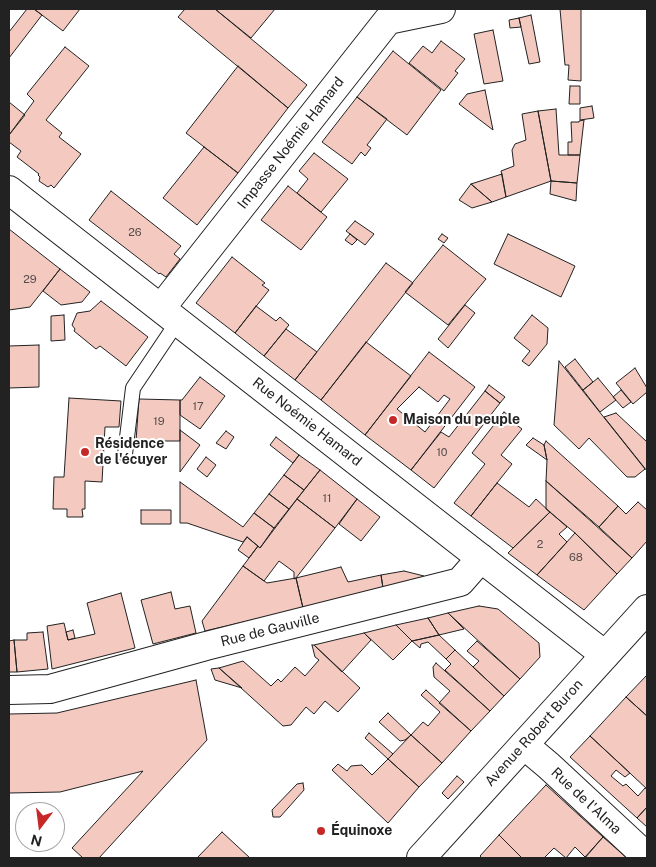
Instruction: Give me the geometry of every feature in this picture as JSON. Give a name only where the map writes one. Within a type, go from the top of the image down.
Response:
[{"type":"street","name":"Impasse Noémie Hamard","points":[[170,315],[388,20],[400,13],[441,9]]},
{"type":"street","name":"Rue Noémie Hamard","points":[[9,190],[605,655]]},
{"type":"street","name":"Rue de Gauville","points":[[9,690],[50,689],[206,646],[460,582],[481,558]]},
{"type":"street","name":"Avenue Robert Buron","points":[[420,858],[605,655],[638,631],[647,608]]},
{"type":"street","name":"Rue de l'Alma","points":[[524,745],[550,766],[647,857]]},
{"type":"lane","points":[[125,454],[133,388],[170,315]]},
{"type":"building","points":[[27,9],[34,9],[42,15],[9,58],[9,32]]},
{"type":"building","points":[[34,9],[80,9],[63,31]]},
{"type":"building","points":[[185,9],[215,9],[307,85],[288,108],[178,17]]},
{"type":"building","points":[[215,9],[275,9],[251,38]]},
{"type":"building","points":[[560,9],[581,9],[581,81],[568,80],[569,65],[565,65]]},
{"type":"building","points":[[531,15],[540,62],[529,64],[519,18]]},
{"type":"building","points":[[519,18],[521,27],[510,28],[509,20]]},
{"type":"building","points":[[493,30],[503,81],[484,84],[474,34]]},
{"type":"building","points":[[441,41],[465,59],[455,71],[458,73],[444,91],[409,63],[423,46],[432,53]]},
{"type":"building","points":[[65,47],[89,66],[46,120],[62,133],[59,137],[81,154],[54,188],[51,185],[48,187],[39,181],[39,174],[17,157],[21,151],[9,142],[9,135],[34,101],[27,94]]},
{"type":"building","points":[[393,51],[441,90],[407,135],[357,97]]},
{"type":"building","points":[[238,66],[288,108],[238,173],[186,133]]},
{"type":"building","points":[[570,86],[580,86],[580,104],[569,104]]},
{"type":"building","points":[[485,90],[493,130],[459,104],[467,94]]},
{"type":"building","points":[[357,97],[387,119],[367,145],[371,148],[365,156],[361,152],[352,164],[322,142]]},
{"type":"building","points":[[9,102],[25,115],[9,135]]},
{"type":"building","points":[[592,106],[594,118],[580,120],[580,108]]},
{"type":"building","points":[[556,109],[559,155],[580,155],[577,183],[551,181],[538,111]]},
{"type":"building","points":[[538,111],[551,181],[506,197],[501,171],[514,166],[512,150],[515,144],[526,140],[522,114]]},
{"type":"building","points":[[584,120],[580,155],[568,155],[568,142],[572,142],[571,122]]},
{"type":"building","points":[[204,147],[238,173],[197,225],[163,198]]},
{"type":"building","points":[[314,153],[348,179],[321,212],[297,193],[308,179],[299,171]]},
{"type":"building","points":[[502,174],[506,197],[492,202],[471,184]]},
{"type":"building","points":[[551,181],[577,183],[576,201],[550,194]]},
{"type":"building","points":[[471,184],[492,202],[472,208],[459,200]]},
{"type":"building","points":[[288,186],[327,217],[301,250],[261,220]]},
{"type":"building","points":[[111,191],[181,246],[174,254],[180,259],[166,277],[159,274],[89,220]]},
{"type":"building","points":[[355,221],[374,234],[365,245],[346,231]]},
{"type":"building","points":[[9,229],[60,269],[30,307],[9,310]]},
{"type":"building","points":[[350,234],[357,240],[352,245],[345,240]]},
{"type":"building","points":[[442,234],[448,238],[444,243],[438,239]]},
{"type":"building","points":[[508,234],[575,266],[561,297],[494,264]]},
{"type":"building","points":[[443,245],[486,279],[448,325],[405,292]]},
{"type":"building","points":[[232,257],[265,283],[262,285],[269,290],[235,333],[196,303]]},
{"type":"building","points":[[386,263],[413,283],[321,400],[295,380]]},
{"type":"building","points":[[60,269],[90,292],[82,302],[61,305],[43,291]]},
{"type":"building","points":[[101,301],[148,337],[126,366],[100,346],[96,349],[74,331],[75,329],[72,325],[77,313],[90,311]]},
{"type":"building","points":[[465,305],[475,313],[448,348],[438,339]]},
{"type":"building","points":[[256,306],[276,321],[280,317],[289,325],[264,356],[235,333]]},
{"type":"building","points":[[64,315],[65,340],[51,341],[51,316]]},
{"type":"building","points":[[532,315],[548,328],[547,344],[529,366],[522,361],[530,351],[514,338]]},
{"type":"building","points":[[286,329],[317,352],[295,380],[264,356]]},
{"type":"building","points":[[366,342],[411,376],[365,435],[321,400]]},
{"type":"building","points":[[39,345],[39,387],[9,388],[9,346]]},
{"type":"building","name":"Maison du peuple","points":[[429,352],[475,387],[411,470],[365,435]],"holes":[[[419,387],[438,402],[444,395],[450,399],[425,432],[397,409]]]},
{"type":"building","points":[[575,359],[593,382],[583,390],[565,367]]},
{"type":"building","points":[[559,361],[645,469],[635,477],[627,477],[589,438],[579,449],[554,425]]},
{"type":"building","points":[[635,368],[647,388],[647,392],[633,404],[616,383]]},
{"type":"building","points":[[200,377],[225,396],[200,429],[180,415],[180,400],[182,400]]},
{"type":"building","points":[[598,378],[616,400],[600,412],[583,390]]},
{"type":"building","points":[[489,385],[505,397],[500,403],[485,391]]},
{"type":"building","points":[[621,390],[631,402],[623,408],[613,397]]},
{"type":"building","points":[[485,391],[500,403],[434,488],[411,470],[441,432],[449,437]]},
{"type":"building","name":"Résidence de l'écuyer","points":[[69,398],[121,401],[119,427],[105,427],[102,482],[85,481],[85,509],[82,509],[83,517],[67,517],[67,509],[53,509],[54,477],[64,477]]},
{"type":"building","points":[[139,399],[180,400],[180,441],[136,441]]},
{"type":"building","points":[[504,412],[516,421],[514,423],[522,429],[501,455],[512,464],[471,516],[454,503],[485,464],[472,453]]},
{"type":"building","points":[[616,413],[647,442],[647,471],[604,417]]},
{"type":"building","points":[[180,430],[200,445],[180,472]]},
{"type":"building","points":[[226,431],[234,437],[226,449],[216,443]]},
{"type":"building","points":[[276,437],[299,455],[293,463],[270,445]]},
{"type":"building","points":[[533,438],[544,445],[547,460],[526,445]]},
{"type":"building","points":[[546,441],[618,506],[599,527],[546,481],[547,460],[544,445]]},
{"type":"building","points":[[299,455],[320,470],[304,490],[284,475]]},
{"type":"building","points":[[206,457],[216,465],[207,477],[197,469]]},
{"type":"building","points":[[320,470],[357,499],[335,528],[297,499]]},
{"type":"building","points":[[284,475],[304,490],[289,509],[269,494]]},
{"type":"building","points":[[546,481],[632,558],[617,574],[575,533],[546,509]]},
{"type":"building","points":[[180,482],[243,527],[254,513],[274,528],[260,548],[247,537],[243,542],[187,523],[180,523]]},
{"type":"building","points":[[497,483],[529,507],[536,499],[550,512],[513,548],[471,516]]},
{"type":"building","points":[[269,494],[289,509],[274,528],[254,513]]},
{"type":"building","points":[[297,499],[335,528],[296,578],[294,579],[294,572],[279,561],[264,581],[243,566],[258,546],[260,548]]},
{"type":"building","points":[[357,499],[380,517],[361,541],[339,524]]},
{"type":"building","points":[[638,502],[647,510],[647,541],[632,558],[599,527],[618,506],[626,514]]},
{"type":"building","points":[[141,510],[171,510],[171,524],[141,524]]},
{"type":"building","points":[[550,512],[567,527],[559,534],[567,542],[537,575],[508,553]]},
{"type":"building","points":[[575,533],[617,574],[584,610],[537,575]]},
{"type":"building","points":[[247,537],[258,546],[249,558],[238,550]]},
{"type":"building","points":[[243,566],[267,583],[296,578],[303,608],[205,631],[202,621]]},
{"type":"building","points":[[341,567],[348,582],[381,575],[383,588],[303,608],[296,578]]},
{"type":"building","points":[[404,571],[424,576],[423,579],[383,588],[381,575]]},
{"type":"building","points":[[171,592],[175,609],[190,606],[196,633],[153,644],[141,600]]},
{"type":"building","points":[[121,593],[135,648],[52,669],[47,626],[64,623],[68,640],[95,634],[87,603]]},
{"type":"building","points":[[479,606],[498,609],[539,643],[540,657],[520,679],[448,613]]},
{"type":"building","points":[[448,613],[464,629],[439,635],[428,618]]},
{"type":"building","points":[[428,618],[439,635],[412,641],[396,625]]},
{"type":"building","points":[[396,625],[412,641],[393,660],[364,633]]},
{"type":"building","points":[[73,630],[75,638],[68,640],[66,632]]},
{"type":"building","points":[[43,632],[48,669],[17,672],[14,640],[27,640],[27,633]]},
{"type":"building","points":[[364,633],[371,640],[342,672],[314,645]]},
{"type":"building","points":[[439,635],[455,650],[446,659],[428,642],[421,644],[420,648],[412,641]]},
{"type":"building","points":[[14,640],[17,672],[9,672],[9,641]]},
{"type":"building","points":[[477,641],[520,679],[504,696],[473,667],[479,661],[467,651]]},
{"type":"building","points":[[312,645],[360,688],[338,712],[325,701],[314,714],[306,707],[291,725],[283,726],[219,668],[243,661],[271,686],[278,679],[281,682],[295,667],[305,676],[319,660],[315,657]]},
{"type":"building","points":[[455,650],[504,696],[490,711],[445,670],[451,664],[446,659]]},
{"type":"building","points":[[436,663],[490,711],[471,731],[439,703],[450,691],[434,677],[433,667]]},
{"type":"building","points":[[219,668],[242,688],[215,680],[211,669]]},
{"type":"building","points":[[647,675],[647,716],[626,697]]},
{"type":"building","points":[[196,680],[207,740],[99,858],[83,858],[72,848],[143,771],[60,792],[9,793],[9,714],[57,713]]},
{"type":"building","points":[[426,690],[471,731],[442,763],[411,735],[423,722],[428,726],[440,712],[421,695]]},
{"type":"building","points":[[626,697],[647,716],[647,789],[590,736]]},
{"type":"building","points":[[388,713],[411,735],[405,740],[400,741],[379,722]]},
{"type":"building","points":[[369,733],[393,754],[388,759],[365,738]]},
{"type":"building","points":[[411,735],[442,763],[419,787],[388,759]]},
{"type":"building","points":[[590,736],[630,773],[625,777],[616,770],[611,776],[623,786],[626,784],[638,796],[645,788],[647,789],[647,807],[637,818],[570,757]]},
{"type":"building","points":[[388,759],[419,787],[388,823],[332,770],[338,764],[347,771],[351,766],[362,765],[372,775]]},
{"type":"building","points":[[457,776],[464,782],[448,799],[442,793]]},
{"type":"building","points":[[303,783],[304,790],[280,817],[273,817],[272,810],[297,784]]},
{"type":"building","points":[[546,785],[603,837],[585,857],[575,847],[566,858],[554,848],[544,858],[522,858],[499,835]]},
{"type":"building","points":[[647,807],[647,827],[637,818]]},
{"type":"building","points":[[222,832],[250,858],[197,858]]},
{"type":"building","points":[[499,835],[522,858],[482,858],[480,856]]},
{"type":"building","points":[[603,837],[627,858],[585,858]]},
{"type":"place","name":"Maison du peuple","points":[[393,420]]},
{"type":"place","name":"Résidence de l'écuyer","points":[[85,452]]},
{"type":"place","name":"Équinoxe","points":[[321,831]]}]
